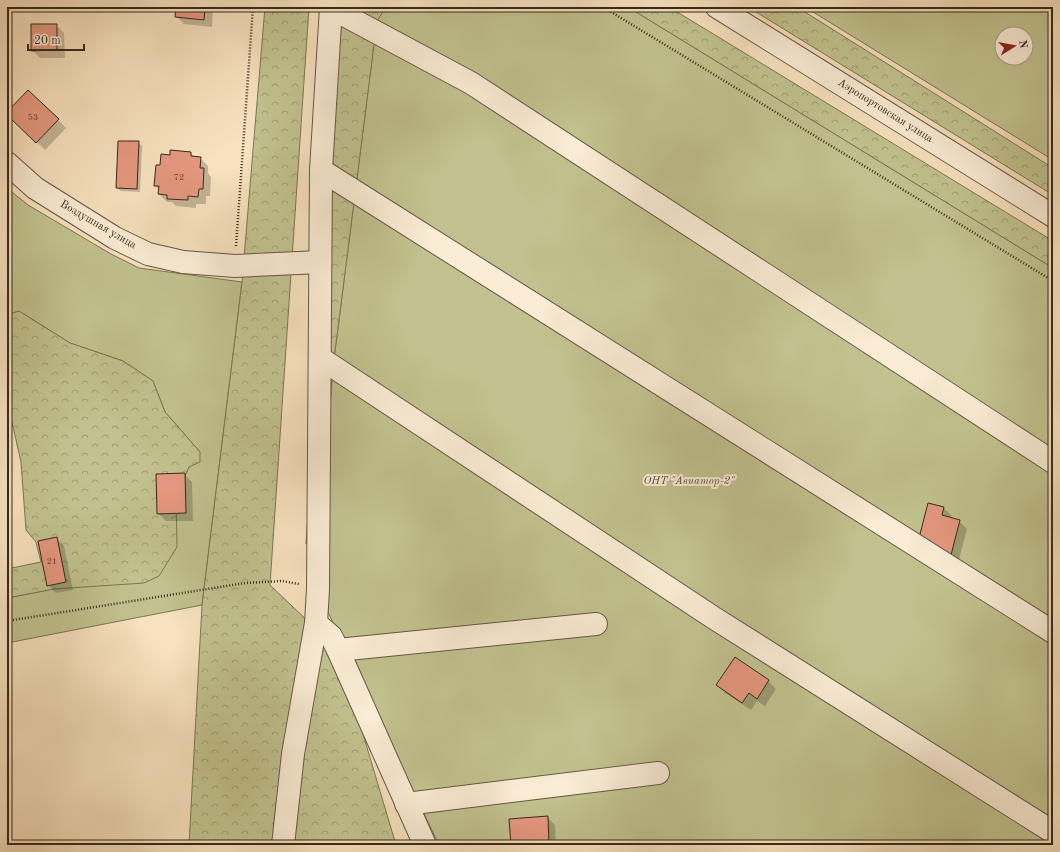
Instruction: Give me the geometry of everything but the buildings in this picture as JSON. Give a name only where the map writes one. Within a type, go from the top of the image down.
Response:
[{"type":"street","name":"Аэропортовская улица","points":[[717,7],[1053,216]]},
{"type":"street","points":[[283,845],[293,754],[316,624],[318,589],[321,170],[331,8],[471,83],[1053,462]]},
{"type":"street","name":"Воздушная улица","points":[[7,163],[35,188],[115,238],[148,254],[183,262],[235,266],[320,262]]},
{"type":"street","points":[[321,170],[1053,632]]},
{"type":"street","points":[[320,358],[714,618],[1053,832]]},
{"type":"street","points":[[316,624],[331,636],[338,650],[425,845]]},
{"type":"street","points":[[338,650],[596,624]]},
{"type":"street","points":[[406,804],[658,772]]},
{"type":"path","points":[[235,266],[236,232],[253,7]]},
{"type":"path","points":[[603,7],[1053,281]]},
{"type":"path","points":[[7,621],[245,583],[282,581],[318,589]]},
{"type":"green space","points":[[265,7],[309,7],[270,585],[338,650],[396,845],[189,845],[202,605],[242,282]]},
{"type":"green space","points":[[342,7],[386,7],[377,21],[333,367],[320,536],[306,544]]},
{"type":"green space","name":"ОНТ \"Авиатор-2\"","points":[[386,7],[628,7],[1053,268],[1053,845],[439,845],[324,604],[320,536],[333,367],[377,20]]},
{"type":"green space","points":[[628,7],[669,7],[1053,241],[1053,268]]},
{"type":"green space","points":[[748,7],[797,7],[1053,168],[1053,195]]},
{"type":"green space","points":[[805,7],[1053,7],[1053,160]]},
{"type":"green space","points":[[7,188],[28,205],[111,254],[139,268],[242,282],[202,605],[7,643],[7,598],[54,589],[176,497],[189,467],[200,452],[165,412],[153,381],[123,361],[70,343],[19,311],[7,315]]},
{"type":"green space","points":[[19,311],[70,343],[123,361],[153,381],[165,412],[200,452],[200,462],[189,467],[176,497],[177,547],[159,576],[144,583],[54,589],[7,598],[7,569],[41,562],[36,542],[26,530],[21,462],[7,400],[7,315]]}]
